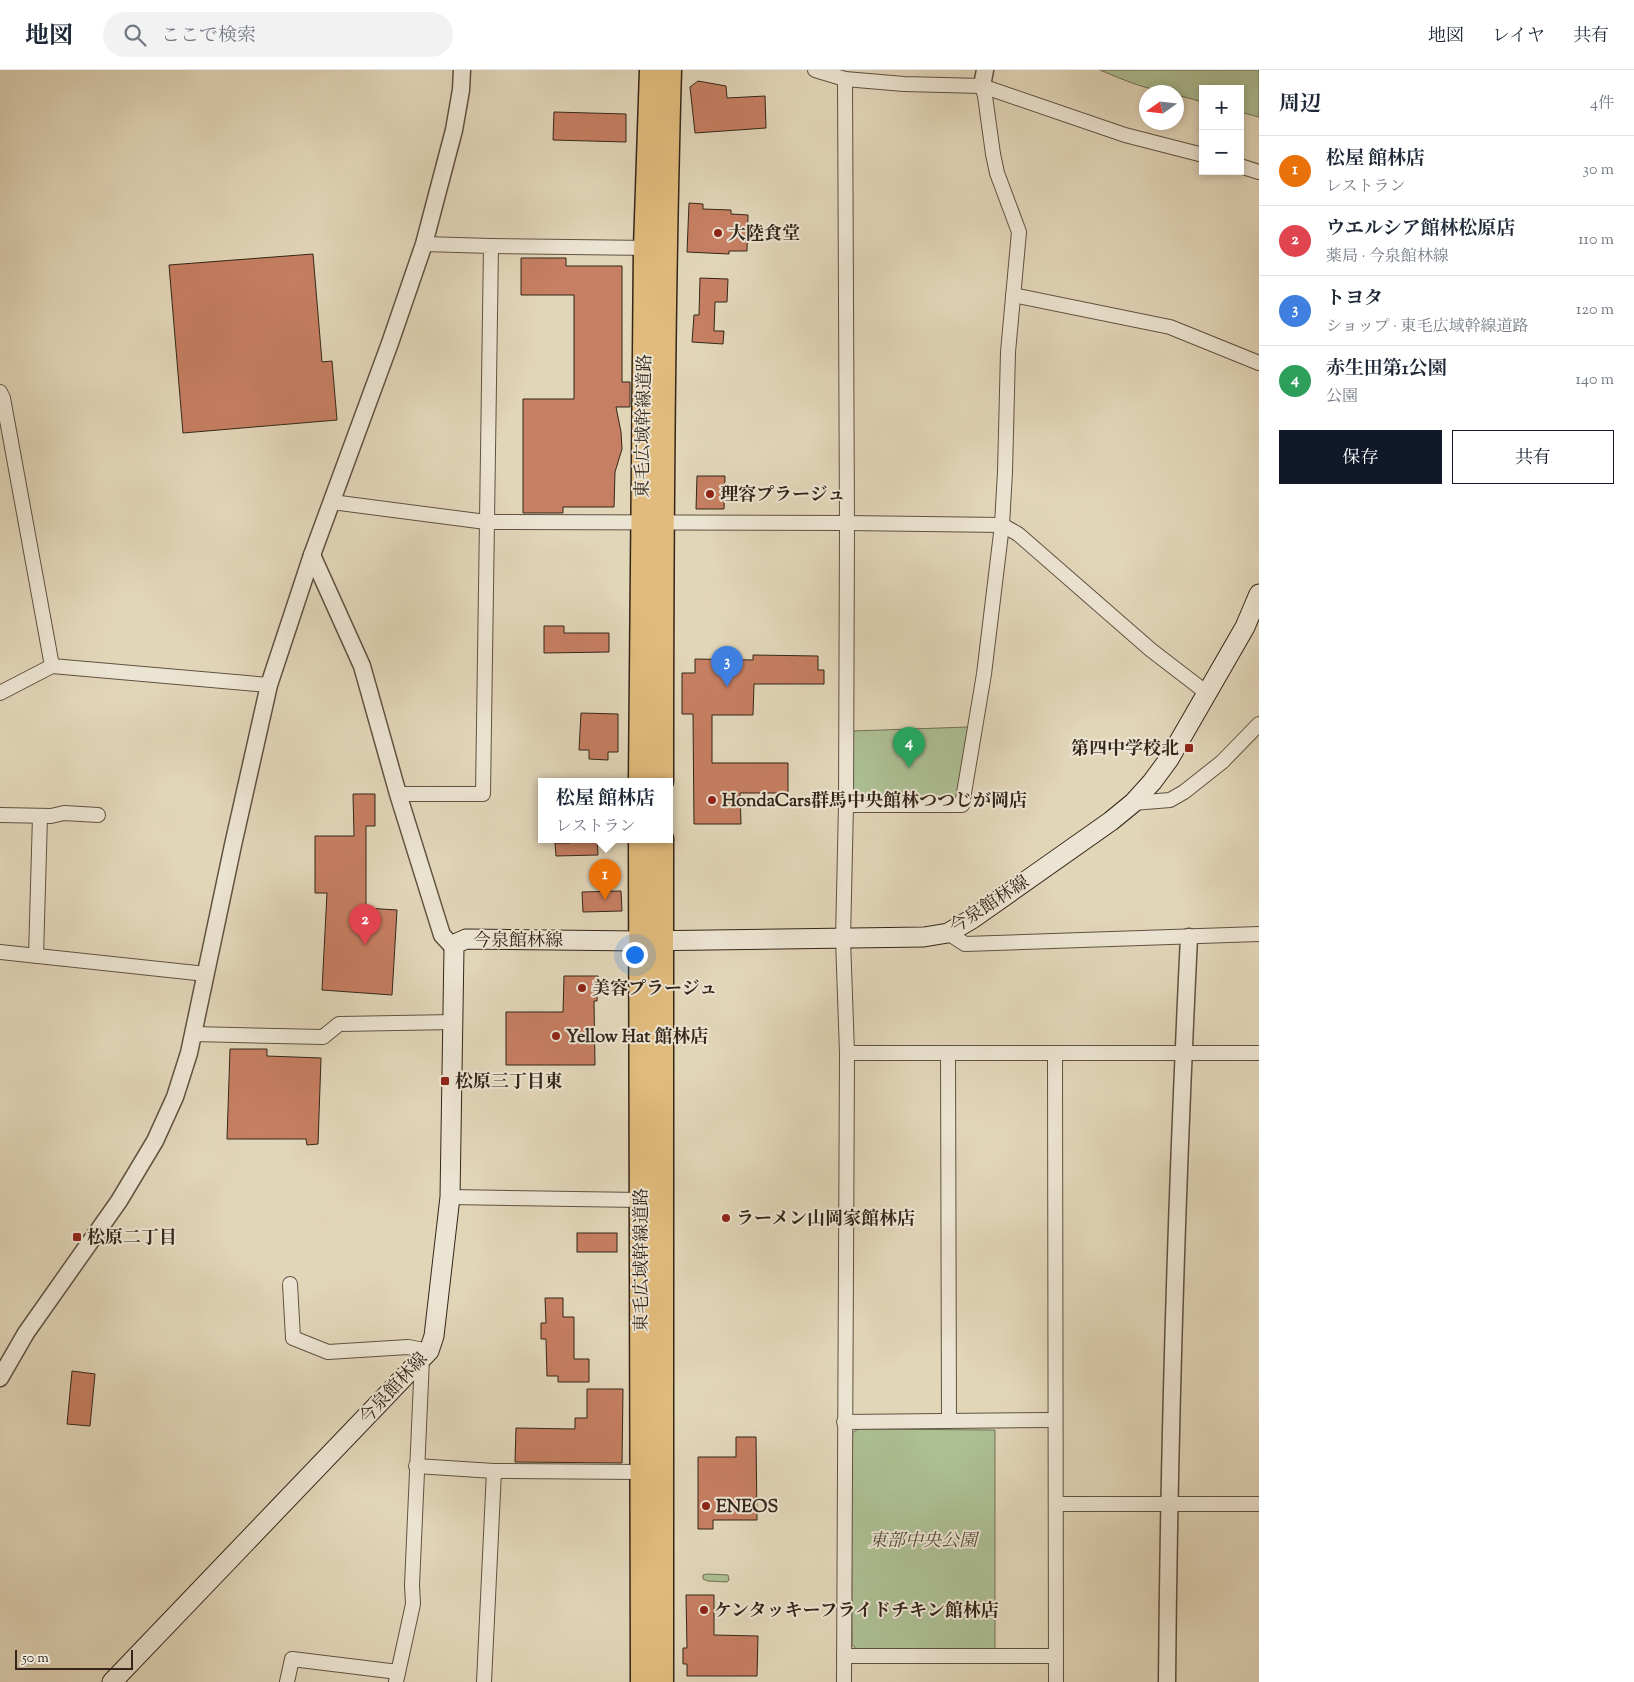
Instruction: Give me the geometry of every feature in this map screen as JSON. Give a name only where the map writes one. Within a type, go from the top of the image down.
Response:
[{"type":"highway","name":"東毛広域幹線道路","points":[[640,778],[652,522],[655,248],[651,70]]},
{"type":"highway","name":"東毛広域幹線道路","points":[[655,248],[670,70]]},
{"type":"highway","name":"東毛広域幹線道路","points":[[652,522],[662,778]]},
{"type":"highway","name":"東毛広域幹線道路","points":[[640,843],[642,1682]]},
{"type":"highway","name":"東毛広域幹線道路","points":[[662,843],[662,1682]]},
{"type":"main road","name":"今泉館林線","points":[[112,1682],[425,1355],[434,1336],[450,1197],[454,948],[457,943],[466,939],[639,941],[843,939],[924,937],[948,933],[980,914],[1133,804],[1170,759],[1245,627],[1259,594]]},
{"type":"street","points":[[0,1378],[4,1359],[119,1201],[155,1141],[175,1097],[190,1053],[253,753],[269,686],[312,555],[424,244],[454,130],[461,90],[462,70]]},
{"type":"street","points":[[815,70],[845,79],[904,84],[984,78],[1125,135],[1199,154]]},
{"type":"street","points":[[846,805],[962,805],[984,674],[1002,524],[1008,352],[1019,232],[997,173],[984,78]]},
{"type":"street","points":[[844,1682],[847,1053],[843,939],[846,805],[847,522],[845,79]]},
{"type":"street","points":[[1244,167],[1259,172]]},
{"type":"street","points":[[424,244],[655,248]]},
{"type":"street","points":[[398,794],[483,794],[492,246]]},
{"type":"street","points":[[1013,295],[1170,327],[1259,363]]},
{"type":"street","points":[[0,392],[4,398],[52,666]]},
{"type":"street","points":[[332,502],[486,522],[1002,524],[1018,534],[1151,650],[1207,693]]},
{"type":"street","points":[[312,555],[362,666],[398,794],[442,935],[454,948]]},
{"type":"street","points":[[0,693],[52,666],[269,686]]},
{"type":"street","points":[[1133,804],[1170,800],[1184,792],[1222,762],[1259,724]]},
{"type":"street","points":[[0,815],[51,816],[64,813],[98,815]]},
{"type":"street","points":[[36,956],[40,816]]},
{"type":"street","points":[[948,933],[965,944],[1259,934]]},
{"type":"street","points":[[1167,1682],[1168,1504],[1183,1053],[1189,937]]},
{"type":"street","points":[[0,952],[206,974]]},
{"type":"street","points":[[193,1034],[323,1037],[339,1024],[454,1022]]},
{"type":"street","points":[[847,1053],[1259,1053]]},
{"type":"street","points":[[948,1053],[950,1421]]},
{"type":"street","points":[[1055,1053],[1054,1420],[1056,1682]]},
{"type":"street","points":[[450,1197],[641,1200]]},
{"type":"street","points":[[287,1682],[292,1659],[397,1677],[413,1604],[416,1466],[425,1355],[408,1346],[328,1352],[293,1338],[290,1284]]},
{"type":"street","points":[[844,1422],[1054,1420]]},
{"type":"street","points":[[416,1466],[494,1471],[641,1472]]},
{"type":"street","points":[[484,1682],[494,1471]]},
{"type":"street","points":[[1056,1504],[1259,1504]]},
{"type":"street","points":[[844,1656],[1056,1656]]},
{"type":"green space","points":[[1100,70],[1259,70],[1259,117],[1244,113],[1244,85],[1199,85],[1199,101],[1184,97],[1184,85],[1137,85]]},
{"type":"green space","points":[[968,727],[962,805],[852,805],[853,731]]},
{"type":"green space","name":"東部中央公園","points":[[858,1429],[995,1430],[995,1650],[858,1650],[852,1645],[851,1434]]},
{"type":"green space","points":[[703,1575],[728,1575],[729,1580],[727,1582],[703,1579]]},
{"type":"building","points":[[698,81],[726,86],[727,98],[765,96],[766,128],[695,133],[690,87]]},
{"type":"building","points":[[554,112],[626,114],[626,142],[553,140]]},
{"type":"building","name":"大陸食堂","points":[[689,203],[703,204],[703,209],[731,210],[731,214],[748,215],[747,251],[729,251],[729,254],[687,252]]},
{"type":"building","points":[[313,254],[322,362],[332,361],[337,420],[183,433],[169,265]]},
{"type":"building","points":[[521,258],[566,258],[566,266],[622,266],[622,382],[630,382],[630,407],[616,407],[622,449],[615,472],[614,507],[563,507],[563,513],[523,513],[523,399],[574,399],[574,295],[521,295]]},
{"type":"building","points":[[700,278],[728,279],[727,302],[715,302],[714,331],[724,331],[723,344],[692,342],[694,315],[699,315]]},
{"type":"building","points":[[697,476],[725,476],[724,509],[696,509]]},
{"type":"building","points":[[544,626],[564,626],[564,633],[609,633],[609,652],[544,653]]},
{"type":"building","points":[[753,655],[818,656],[818,670],[824,670],[824,684],[754,684],[753,715],[712,715],[712,763],[788,763],[788,793],[740,793],[741,824],[694,824],[693,714],[682,714],[682,673],[695,673],[695,659],[753,660]]},
{"type":"building","points":[[581,713],[618,714],[618,752],[608,752],[608,760],[589,759],[589,750],[579,750]]},
{"type":"building","points":[[353,794],[375,794],[375,826],[366,826],[366,908],[397,910],[392,995],[322,990],[327,893],[315,893],[315,836],[354,836]]},
{"type":"building","points":[[555,843],[597,843],[598,855],[556,856]]},
{"type":"building","points":[[621,891],[622,911],[583,912],[582,892]]},
{"type":"building","points":[[564,976],[598,976],[597,1001],[594,1001],[595,1065],[506,1065],[506,1012],[563,1012]]},
{"type":"building","points":[[230,1049],[267,1049],[267,1056],[321,1058],[318,1144],[307,1145],[306,1139],[227,1139]]},
{"type":"building","points":[[577,1233],[617,1233],[617,1252],[577,1252]]},
{"type":"building","points":[[545,1298],[563,1298],[563,1317],[574,1317],[574,1359],[589,1359],[589,1382],[558,1382],[558,1376],[547,1376],[546,1339],[541,1339],[541,1323],[546,1323]]},
{"type":"building","points":[[72,1371],[95,1374],[90,1426],[67,1424]]},
{"type":"building","points":[[587,1389],[623,1389],[622,1463],[515,1462],[516,1428],[575,1429],[575,1418],[587,1418]]},
{"type":"building","points":[[736,1437],[756,1437],[757,1520],[713,1520],[713,1529],[698,1529],[698,1457],[736,1457]]},
{"type":"building","points":[[686,1595],[714,1595],[714,1635],[758,1636],[757,1676],[687,1676],[687,1664],[683,1664],[683,1648],[687,1648]]},
{"type":"place","name":"大陸食堂","points":[[718,233]]},
{"type":"place","name":"理容プラージュ","points":[[710,494]]},
{"type":"place","name":"トヨタ","points":[[727,687]]},
{"type":"place","name":"第四中学校北","points":[[1189,748]]},
{"type":"place","name":"赤生田第1公園","points":[[909,768]]},
{"type":"place","name":"HondaCars群馬中央館林つつじが岡店","points":[[712,800]]},
{"type":"place","name":"松屋 館林店","points":[[605,900]]},
{"type":"place","name":"ウエルシア館林松原店","points":[[365,945]]},
{"type":"place","name":"美容プラージュ","points":[[582,988]]},
{"type":"place","name":"Yellow Hat 館林店","points":[[556,1036]]},
{"type":"place","name":"松原三丁目東","points":[[445,1081]]},
{"type":"place","name":"ラーメン山岡家館林店","points":[[726,1218]]},
{"type":"place","name":"松原二丁目","points":[[77,1237]]},
{"type":"place","name":"ENEOS","points":[[706,1506]]},
{"type":"place","name":"ケンタッキーフライドチキン館林店","points":[[704,1610]]}]
